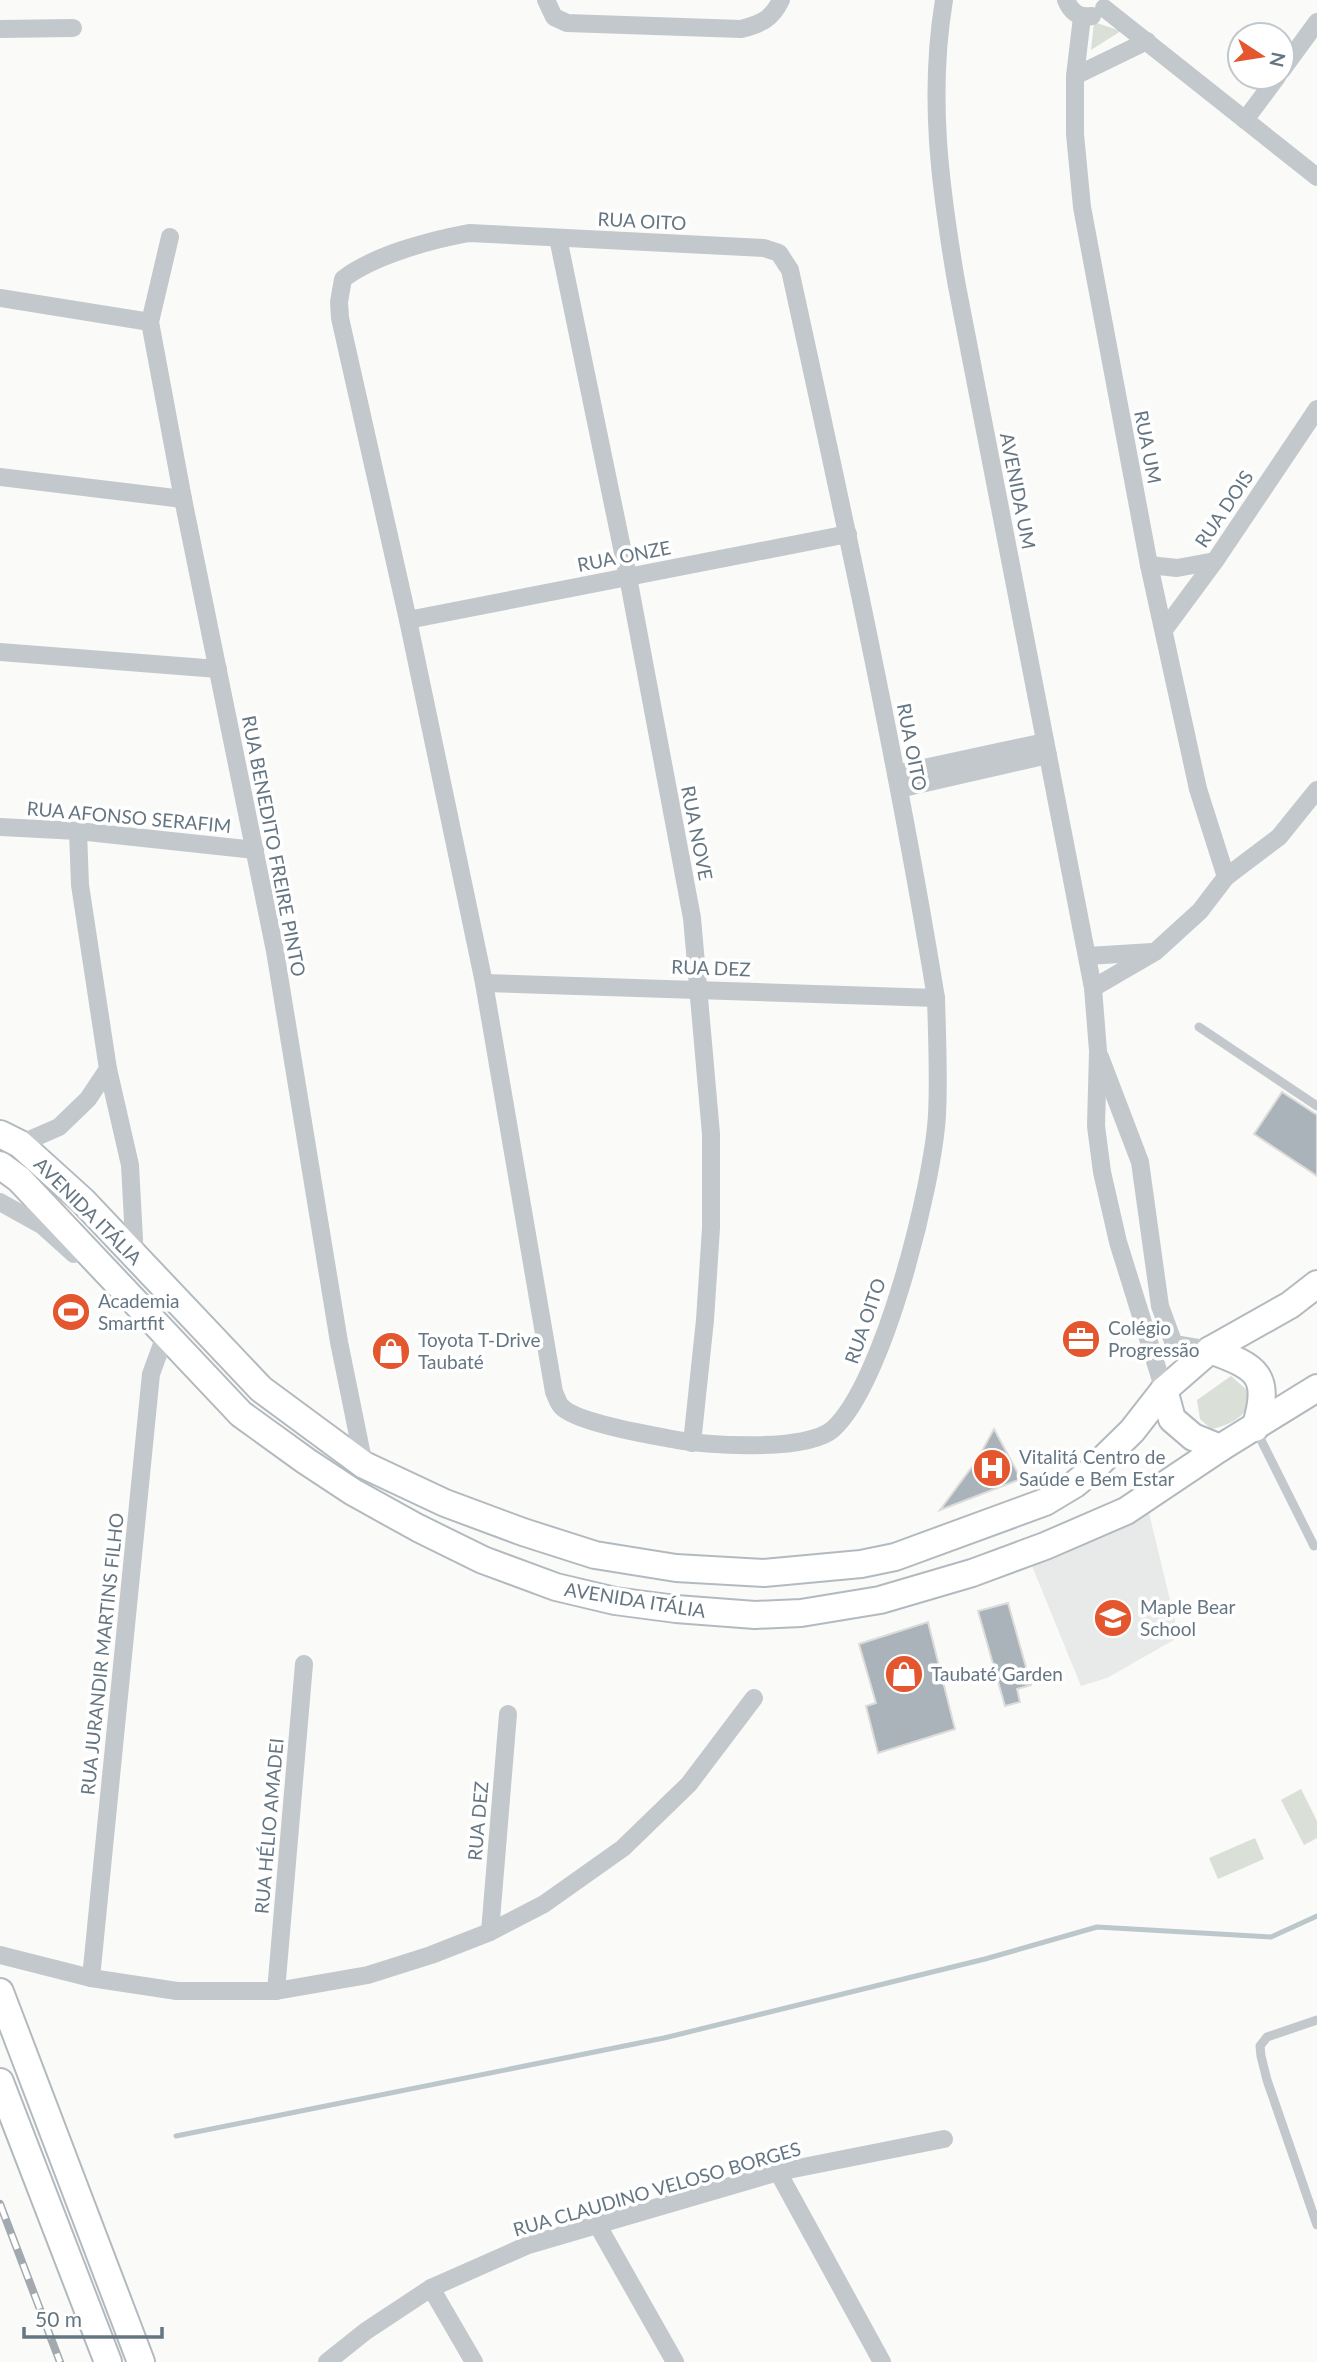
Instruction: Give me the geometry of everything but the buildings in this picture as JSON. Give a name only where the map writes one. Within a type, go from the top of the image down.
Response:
[{"type":"main road","name":"AVENIDA ITÁLIA","points":[[10,1139],[83,1201],[261,1389],[365,1465],[445,1503],[595,1555],[676,1569],[764,1573],[834,1567],[895,1557],[1045,1502],[1074,1484],[1132,1431],[1164,1390]]},
{"type":"main road","name":"AVENIDA ITÁLIA","points":[[0,1165],[19,1179],[241,1414],[353,1492],[418,1528],[483,1560],[556,1587],[615,1601],[755,1615],[801,1613],[880,1600],[972,1573],[1045,1546],[1126,1511],[1317,1388]]},
{"type":"main road","points":[[1220,1448],[1193,1437],[1172,1419],[1164,1390],[1210,1350],[1290,1305],[1317,1284]]},
{"type":"main road","points":[[1210,1350],[1241,1361],[1260,1379],[1263,1404],[1255,1428]]},
{"type":"main road","points":[[0,1992],[141,2362]]},
{"type":"main road","points":[[0,2082],[108,2362]]},
{"type":"street","points":[[546,0],[554,17],[567,23],[741,29],[760,24],[774,13],[781,0]]},
{"type":"street","name":"AVENIDA UM","points":[[943,0],[934,104],[941,194],[1088,957],[1098,1051]]},
{"type":"street","points":[[1066,0],[1072,11],[1082,17],[1090,17],[1106,4],[1147,41],[1317,177]]},
{"type":"street","name":"RUA UM","points":[[1082,17],[1075,76],[1075,134],[1082,207],[1149,565],[1198,789],[1226,877]]},
{"type":"street","points":[[1296,51],[1317,22]]},
{"type":"street","points":[[0,29],[73,28]]},
{"type":"street","points":[[1075,76],[1147,41]]},
{"type":"street","points":[[1245,120],[1266,91]]},
{"type":"street","name":"RUA OITO","points":[[469,233],[743,246],[779,253],[790,270],[848,534],[936,998],[937,1116],[921,1212],[897,1298],[858,1398],[832,1430],[801,1442],[737,1445],[692,1443],[636,1433],[585,1418],[561,1407],[554,1392],[484,983],[408,620],[340,318],[339,302],[343,279],[357,268],[436,239],[469,233]]},
{"type":"street","name":"RUA BENEDITO FREIRE PINTO","points":[[170,237],[150,322],[183,499],[275,951],[339,1342],[365,1465]]},
{"type":"street","name":"RUA NOVE","points":[[558,238],[628,577],[692,918],[700,989],[711,1134],[711,1228],[705,1321],[692,1443]]},
{"type":"street","points":[[0,298],[150,322]]},
{"type":"street","name":"RUA DOIS","points":[[1164,630],[1215,561],[1317,410]]},
{"type":"street","points":[[0,477],[183,499]]},
{"type":"street","name":"RUA ONZE","points":[[408,620],[848,534]]},
{"type":"street","points":[[1149,565],[1177,568],[1215,561]]},
{"type":"street","points":[[0,652],[218,669]]},
{"type":"street","points":[[897,782],[1047,748]]},
{"type":"street","points":[[1093,988],[1155,952],[1200,911],[1226,877],[1279,837],[1317,790]]},
{"type":"street","name":"RUA AFONSO SERAFIM","points":[[0,827],[78,831],[255,850]]},
{"type":"street","points":[[78,831],[80,885],[108,1069],[130,1165],[135,1258]]},
{"type":"street","points":[[1088,957],[1155,952]]},
{"type":"street","name":"RUA DEZ","points":[[484,983],[936,998]]},
{"type":"street","points":[[1098,1051],[1140,1163],[1160,1306],[1166,1325],[1174,1344],[1210,1350]]},
{"type":"street","points":[[1098,1051],[1096,1126],[1102,1172],[1118,1242],[1164,1390]]},
{"type":"street","points":[[10,1139],[59,1127],[88,1099],[108,1069]]},
{"type":"street","points":[[0,1202],[43,1226],[165,1336]]},
{"type":"street","name":"RUA JURANDIR MARTINS FILHO","points":[[91,1978],[151,1374],[165,1336]]},
{"type":"street","name":"RUA HÉLIO AMADEI","points":[[276,1991],[304,1664]]},
{"type":"street","points":[[0,1955],[91,1978],[177,1991],[276,1991],[368,1975],[431,1955],[490,1932],[544,1904],[623,1848],[689,1784],[754,1698]]},
{"type":"street","name":"RUA DEZ","points":[[490,1932],[508,1714]]},
{"type":"street","name":"RUA CLAUDINO VELOSO BORGES","points":[[327,2362],[431,2288],[528,2245],[778,2172],[944,2139]]},
{"type":"street","points":[[778,2172],[881,2362]]},
{"type":"street","points":[[597,2224],[675,2362]]},
{"type":"street","points":[[431,2288],[474,2362]]},
{"type":"lane","points":[[1199,1027],[1317,1106]]},
{"type":"lane","points":[[1255,1428],[1314,1546]]},
{"type":"lane","points":[[1317,2020],[1267,2038],[1260,2046],[1267,2080],[1317,2225]]},
{"type":"shaded area","points":[[1094,22],[1121,31],[1091,50]]},
{"type":"shaded area","points":[[1231,1376],[1247,1390],[1251,1401],[1235,1420],[1211,1429],[1200,1419],[1197,1400]]},
{"type":"shaded area","name":"Maple Bear School","points":[[1149,1513],[1179,1637],[1107,1678],[1081,1686],[1030,1561]]},
{"type":"shaded area","points":[[1301,1789],[1317,1821],[1317,1838],[1304,1845],[1281,1800]]},
{"type":"shaded area","points":[[1255,1838],[1264,1859],[1218,1879],[1209,1858]]},
{"type":"waterway","points":[[176,2136],[664,2038],[985,1959],[1097,1927],[1271,1937],[1317,1916]]},
{"type":"railway","points":[[0,2204],[60,2362]]},
{"type":"place","name":"Academia Smartfit","points":[[71,1312]]},
{"type":"place","name":"Colégio Progressão","points":[[1081,1339]]},
{"type":"place","name":"Toyota T-Drive Taubaté","points":[[391,1351]]},
{"type":"place","name":"Vitalitá Centro de Saúde e Bem Estar","points":[[992,1468]]},
{"type":"place","name":"Maple Bear School","points":[[1113,1618]]},
{"type":"place","name":"Taubaté Garden","points":[[904,1674]]}]
